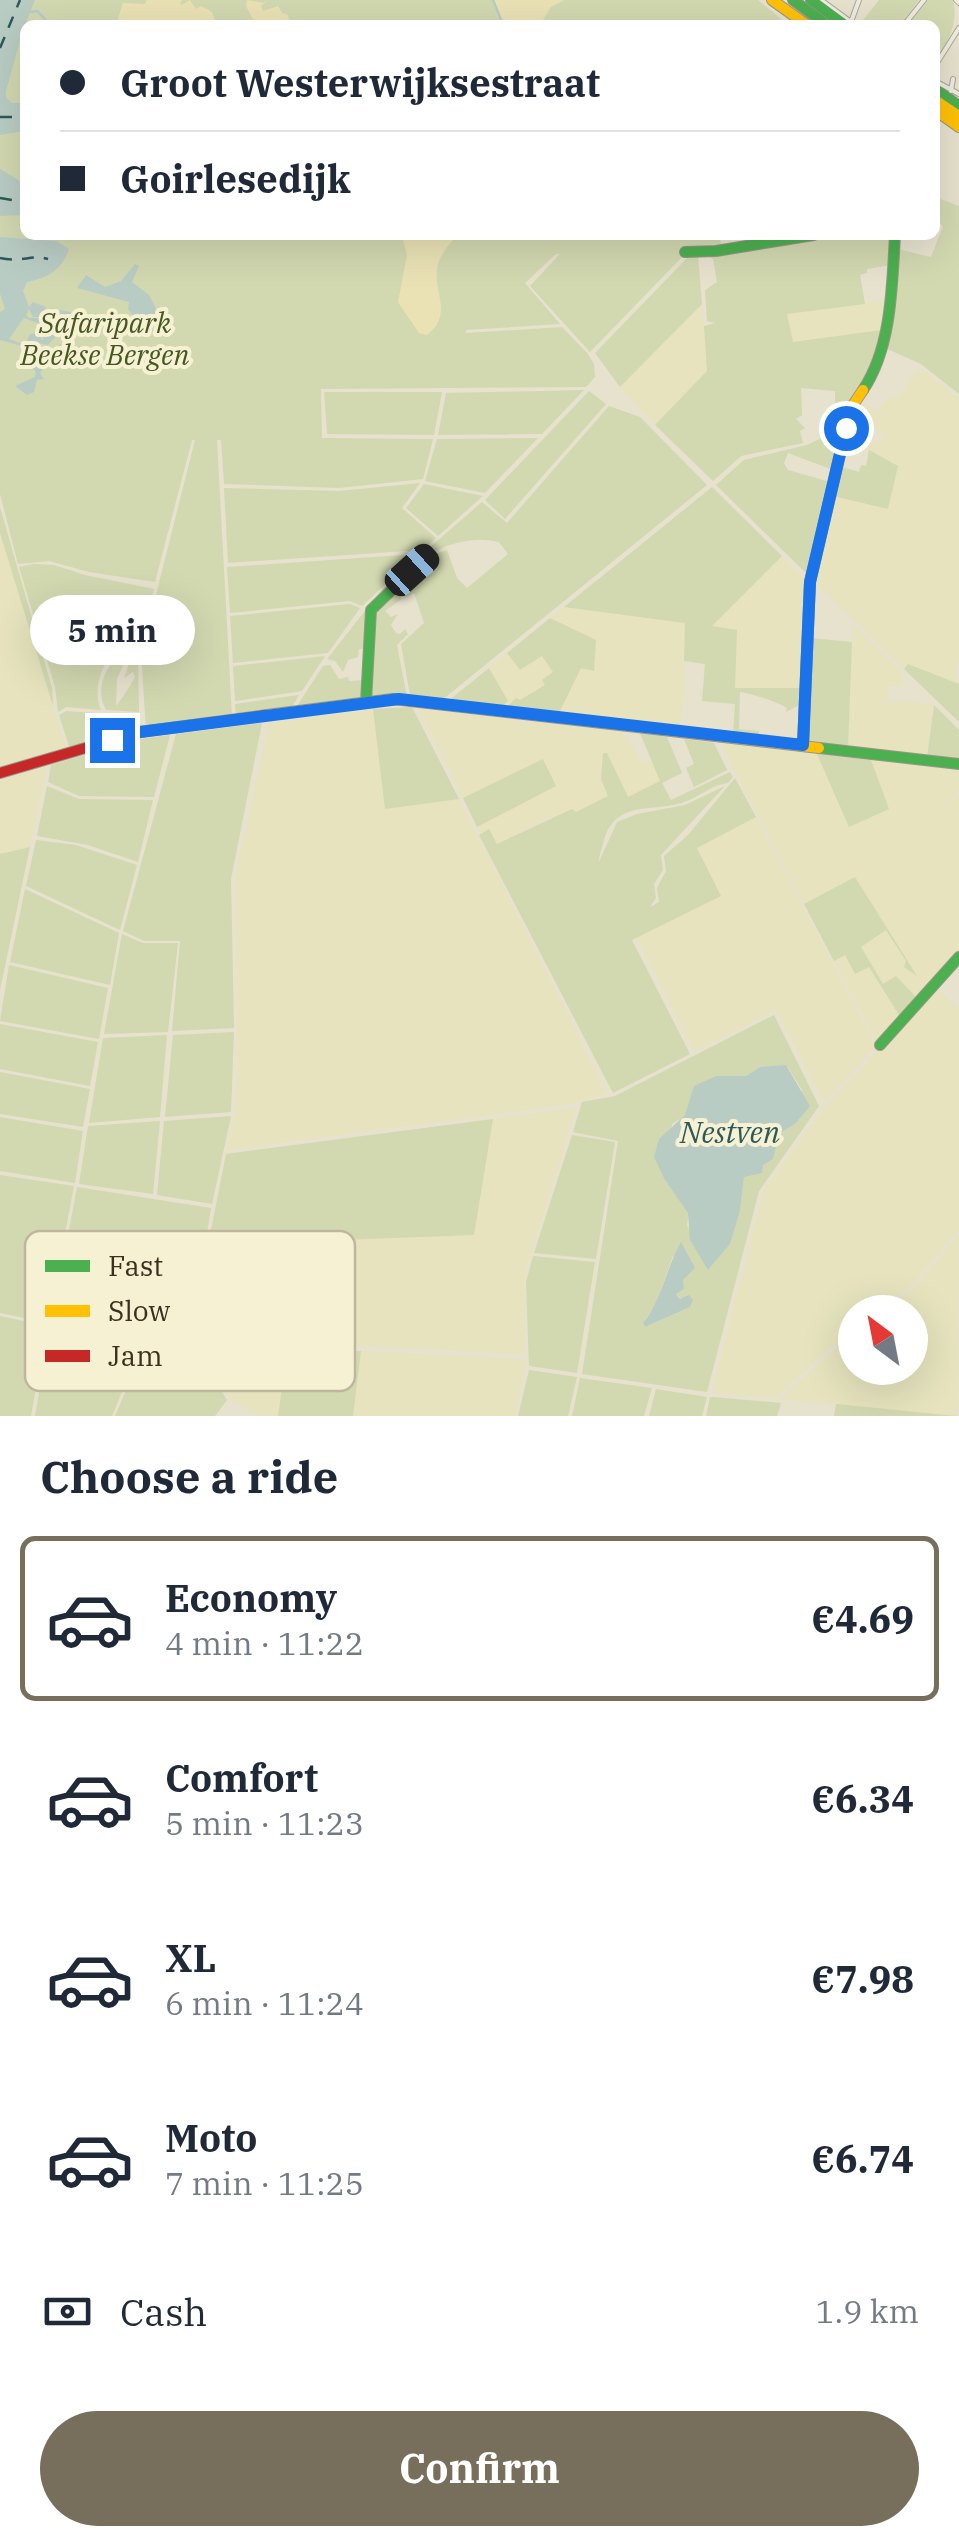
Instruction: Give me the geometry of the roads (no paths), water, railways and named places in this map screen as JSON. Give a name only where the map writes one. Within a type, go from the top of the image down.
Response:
[{"type":"main road","points":[[772,0],[800,20]]},
{"type":"main road","points":[[793,0],[820,20]]},
{"type":"main road","points":[[811,0],[844,20]]},
{"type":"main road","points":[[686,252],[783,240]]},
{"type":"main road","points":[[803,745],[810,582],[852,408],[872,377],[882,347],[895,240]]},
{"type":"main road","points":[[366,702],[372,610],[429,554]]},
{"type":"main road","points":[[0,773],[140,732],[408,699],[959,764]]},
{"type":"main road","points":[[880,1045],[959,957]]},
{"type":"street","points":[[821,0],[845,20]]},
{"type":"street","points":[[908,20],[924,0]]},
{"type":"street","points":[[940,58],[959,28]]},
{"type":"street","points":[[954,85],[959,94]]},
{"type":"water","points":[[0,0],[35,0],[27,20],[20,20],[20,41],[6,91],[12,103],[20,103],[20,132],[0,135]]},
{"type":"water","points":[[0,169],[20,181],[20,215],[0,216]]},
{"type":"water","points":[[0,237],[56,241],[69,249],[58,268],[27,282],[23,291],[29,307],[33,302],[46,307],[41,317],[33,317],[29,309],[29,318],[50,318],[50,308],[70,312],[77,331],[74,338],[57,348],[40,373],[44,379],[37,380],[34,392],[27,395],[15,386],[35,377],[34,363],[28,356],[40,361],[75,332],[65,321],[68,317],[57,313],[62,323],[45,321],[44,334],[38,323],[24,318],[9,339],[25,345],[30,334],[38,333],[42,340],[49,326],[65,326],[48,345],[38,343],[37,352],[24,352],[25,347],[0,340],[0,312],[5,309],[0,294]]},
{"type":"water","points":[[135,264],[139,266],[132,282],[149,295],[165,326],[161,336],[139,323],[128,309],[129,302],[77,288],[86,275],[105,287],[121,281]]},
{"type":"water","name":"Nestven","points":[[786,1065],[810,1106],[795,1124],[779,1134],[773,1159],[763,1165],[762,1173],[744,1177],[740,1211],[730,1244],[708,1270],[690,1240],[688,1213],[654,1157],[659,1139],[685,1115],[694,1086],[716,1076],[746,1076],[760,1067]]},
{"type":"water","points":[[681,1242],[695,1268],[683,1280],[684,1289],[676,1294],[680,1299],[689,1295],[693,1300],[690,1307],[645,1327],[643,1323]]},
{"type":"waterway","points":[[493,0],[501,20]]},
{"type":"waterway","points":[[31,12],[37,11],[45,19]]},
{"type":"park label","name":"Safaripark Beekse Bergen","points":[[105,338]]}]
